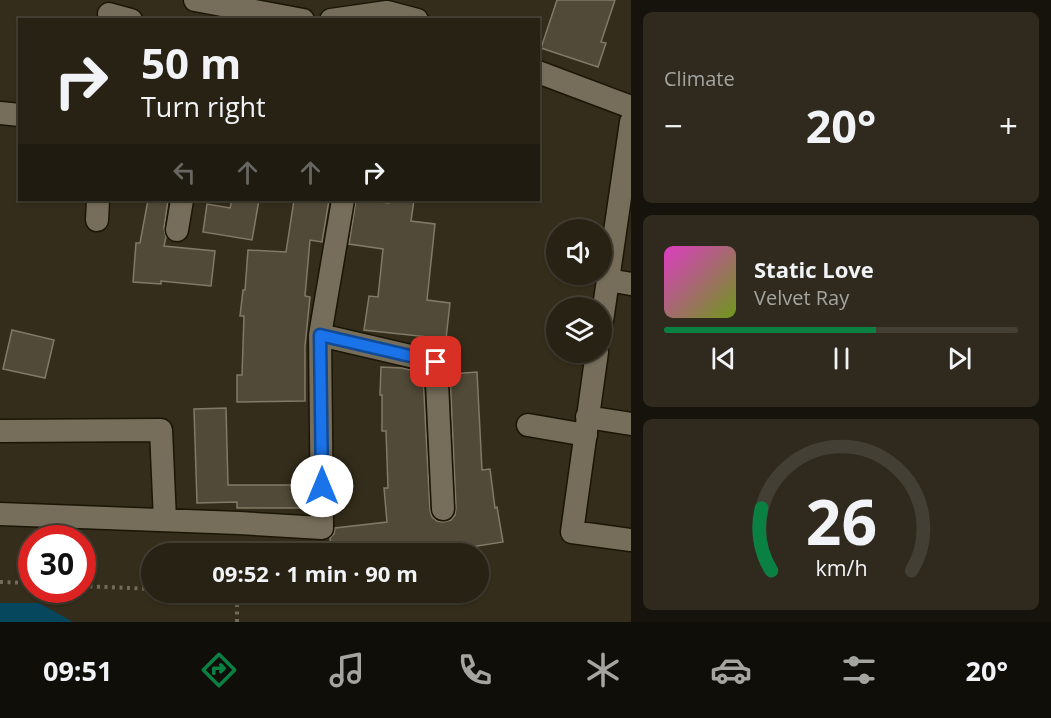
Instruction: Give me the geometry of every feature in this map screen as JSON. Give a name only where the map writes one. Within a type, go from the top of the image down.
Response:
[{"type":"street","points":[[195,0],[218,7],[290,18]]},
{"type":"street","points":[[345,18],[387,12],[410,18]]},
{"type":"street","points":[[540,73],[631,107]]},
{"type":"street","points":[[0,113],[18,115]]},
{"type":"street","points":[[612,253],[631,122]]},
{"type":"street","points":[[177,230],[182,201]]},
{"type":"street","points":[[0,514],[322,528],[320,335],[343,201]]},
{"type":"street","points":[[612,281],[631,284]]},
{"type":"street","points":[[320,335],[436,362],[443,509]]},
{"type":"street","points":[[595,363],[572,532],[631,540]]},
{"type":"street","points":[[528,425],[631,424]]},
{"type":"street","points":[[0,431],[161,430],[165,520]]},
{"type":"path","points":[[0,582],[18,583]]},
{"type":"path","points":[[96,587],[141,589]]},
{"type":"path","points":[[237,603],[237,622]]},
{"type":"water","points":[[0,603],[39,603],[73,622],[0,622]]},
{"type":"building","points":[[557,0],[615,0],[601,42],[606,43],[598,67],[541,48]]},
{"type":"building","points":[[148,201],[168,201],[164,246],[215,251],[211,286],[161,281],[161,284],[133,282],[136,243],[140,243]]},
{"type":"building","points":[[232,201],[259,201],[252,240],[203,232],[207,204],[230,208]]},
{"type":"building","points":[[294,201],[329,201],[322,242],[310,240],[305,296],[310,297],[305,346],[305,401],[237,402],[237,375],[242,375],[244,316],[240,316],[243,290],[245,290],[248,250],[286,252]]},
{"type":"building","points":[[356,201],[389,203],[389,201],[414,201],[411,221],[435,224],[427,300],[450,303],[446,339],[364,330],[369,296],[378,297],[383,249],[349,244]]},
{"type":"building","points":[[12,330],[54,340],[45,378],[3,369]]},
{"type":"building","points":[[381,367],[402,368],[422,373],[430,510],[432,517],[443,522],[451,520],[456,508],[450,374],[477,372],[482,470],[490,469],[495,508],[497,507],[503,542],[489,544],[331,543],[330,538],[335,528],[387,522],[384,488],[388,488],[386,431],[382,431],[382,395],[380,395]]},
{"type":"building","points":[[226,408],[228,485],[299,485],[299,508],[237,508],[237,502],[197,503],[194,409]]},
{"type":"route","points":[[322,486],[320,335],[436,362]]}]
